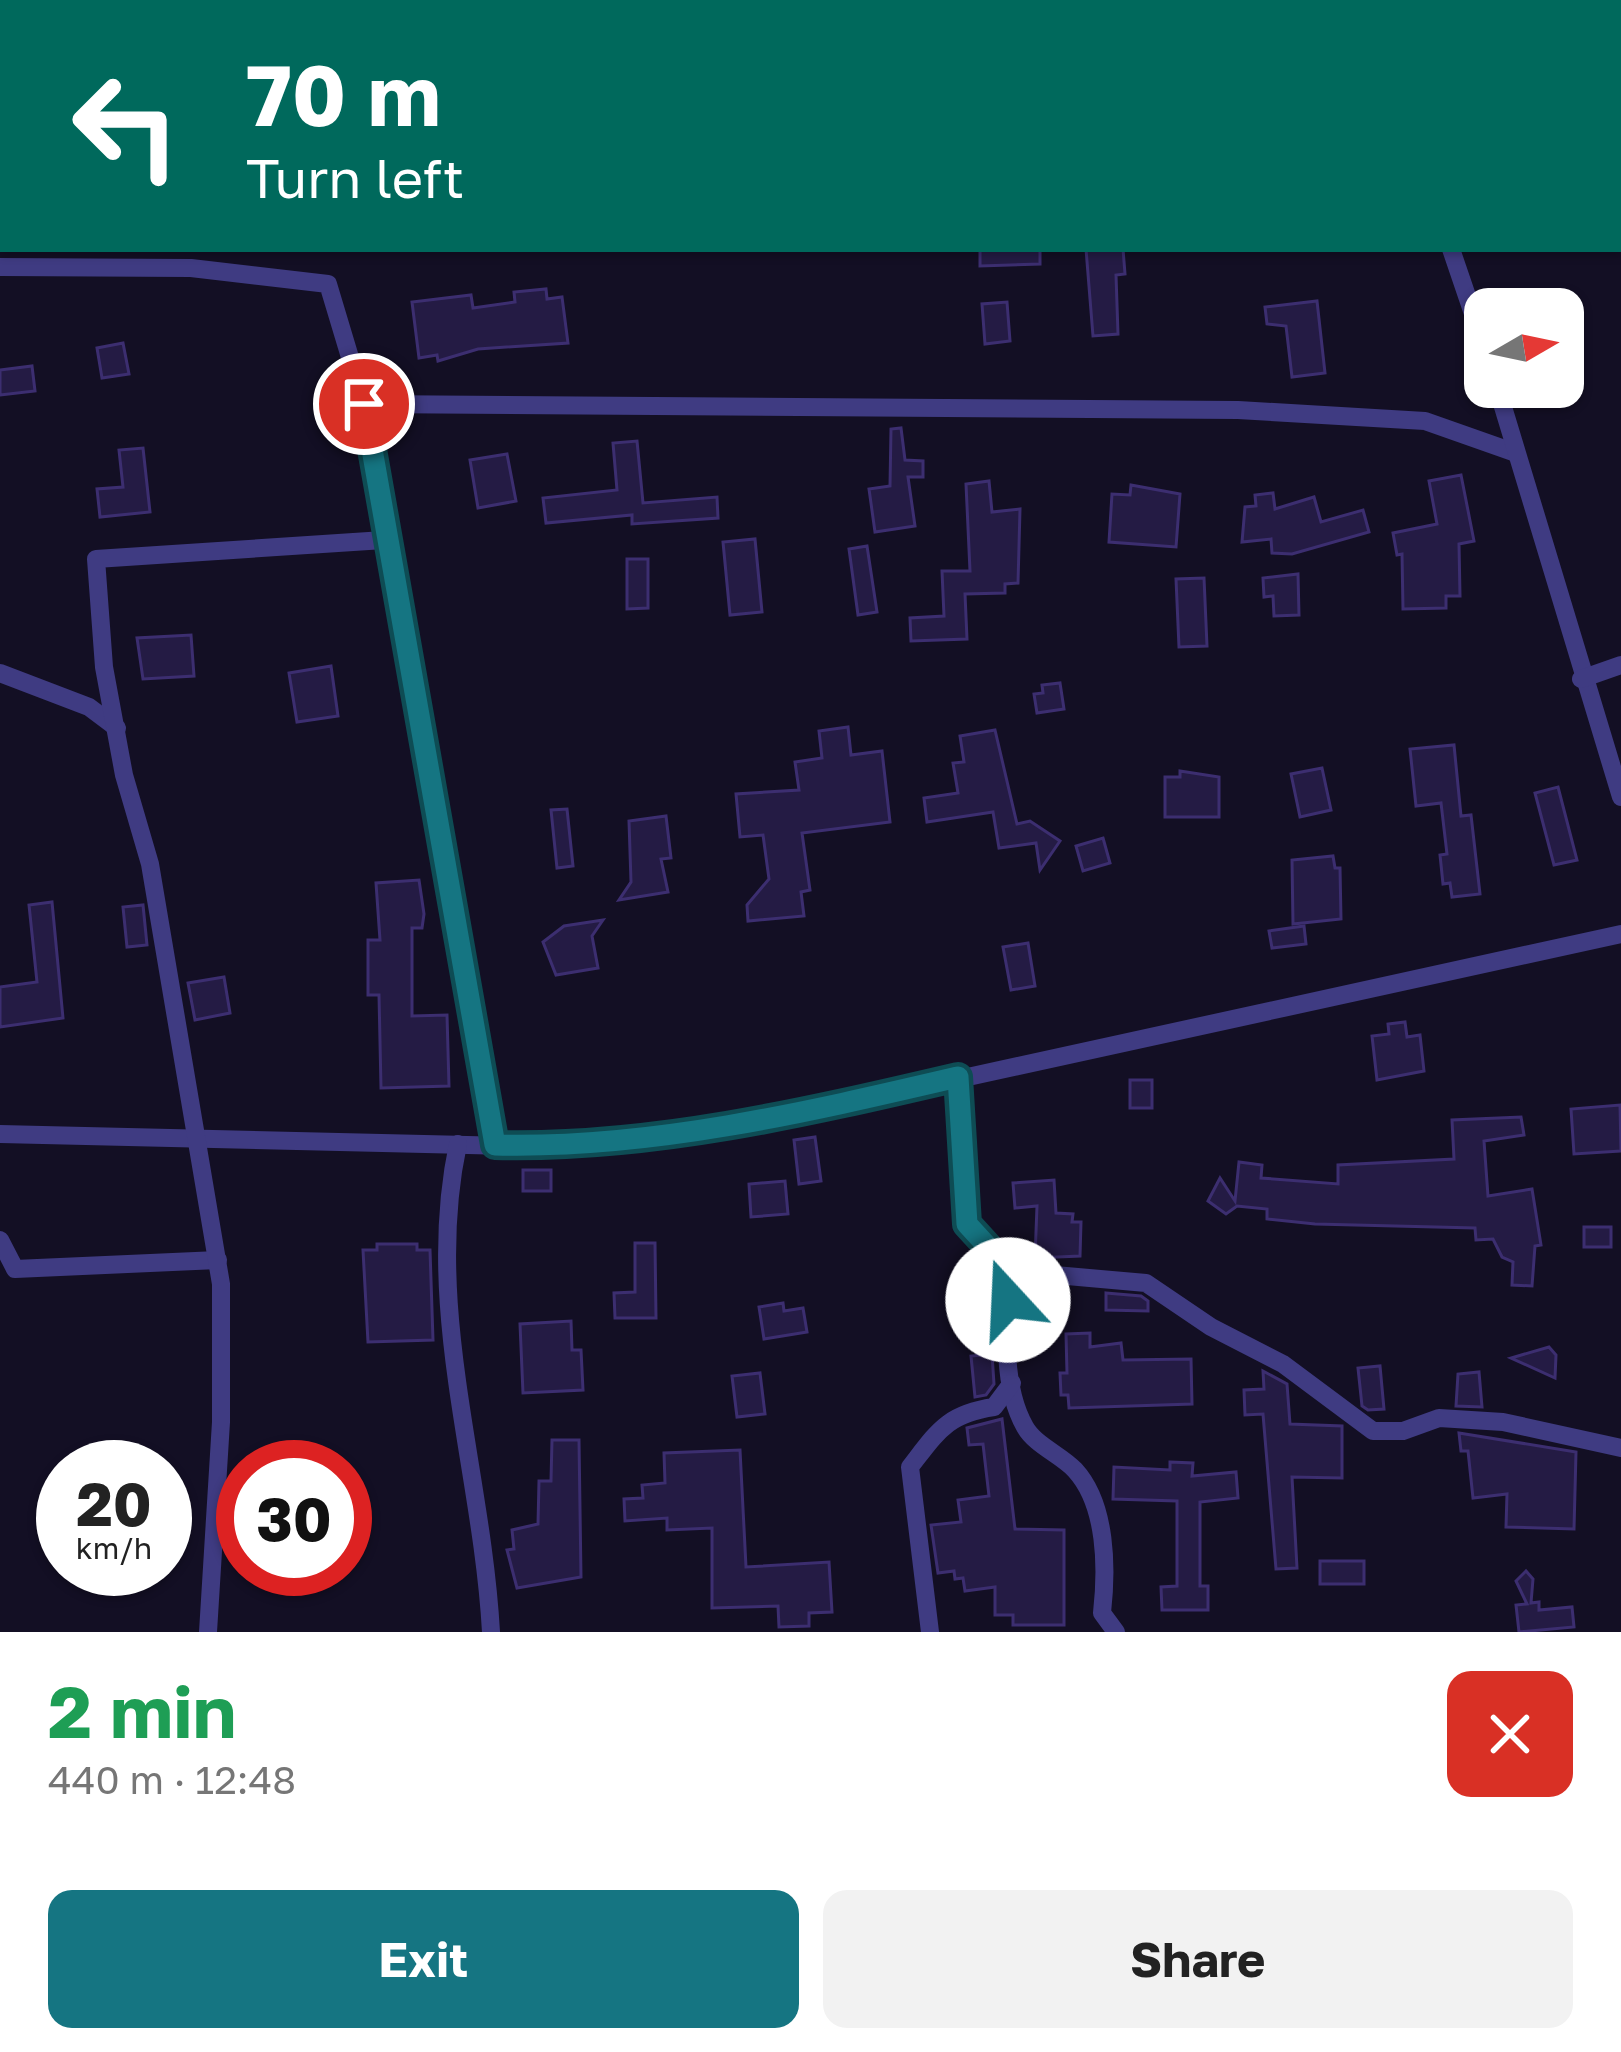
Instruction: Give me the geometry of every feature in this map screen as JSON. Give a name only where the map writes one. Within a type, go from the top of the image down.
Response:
[{"type":"street","points":[[1452,252],[1464,288]]},
{"type":"street","points":[[0,267],[191,268],[328,284],[364,404],[384,540],[480,1036],[495,1145]]},
{"type":"street","points":[[364,404],[1238,410],[1425,421],[1513,452]]},
{"type":"street","points":[[1502,408],[1581,679],[1621,797]]},
{"type":"street","points":[[208,1632],[221,1422],[218,1260],[150,864],[104,667],[96,559],[384,540]]},
{"type":"street","points":[[1581,679],[1621,665]]},
{"type":"street","points":[[0,673],[89,707],[117,728]]},
{"type":"street","points":[[0,1134],[556,1147],[642,1137],[822,1108],[1621,934]]},
{"type":"street","points":[[958,1077],[967,1224],[1010,1271],[1146,1283],[1211,1327],[1283,1364],[1373,1431],[1403,1431],[1439,1418],[1503,1422],[1621,1448]]},
{"type":"street","points":[[458,1144],[446,1201],[446,1294],[482,1532],[490,1632]]},
{"type":"street","points":[[0,1240],[15,1269],[218,1260]]},
{"type":"street","points":[[1010,1271],[1006,1329],[1012,1383],[1026,1429],[1078,1472],[1095,1512],[1107,1568],[1102,1612],[1116,1632]]},
{"type":"street","points":[[930,1632],[910,1466],[940,1429],[962,1412],[994,1407],[1012,1383]]},
{"type":"building","points":[[980,252],[1040,252],[1040,264],[980,266]]},
{"type":"building","points":[[1086,252],[1123,252],[1125,274],[1116,275],[1118,334],[1093,336]]},
{"type":"building","points":[[546,289],[547,299],[562,297],[568,343],[478,349],[438,361],[437,355],[419,358],[412,302],[471,295],[473,308],[515,302],[514,292]]},
{"type":"building","points":[[1317,301],[1325,373],[1292,377],[1286,326],[1267,324],[1265,307]]},
{"type":"building","points":[[1007,302],[1010,341],[985,344],[982,304]]},
{"type":"building","points":[[123,343],[129,374],[102,378],[97,348]]},
{"type":"building","points":[[32,366],[35,391],[0,395],[0,370]]},
{"type":"building","points":[[901,428],[905,460],[923,461],[923,477],[908,477],[915,526],[875,532],[869,489],[890,486],[891,429]]},
{"type":"building","points":[[637,441],[643,503],[717,497],[718,518],[632,524],[632,515],[546,523],[543,498],[617,490],[613,443]]},
{"type":"building","points":[[143,448],[150,512],[100,517],[97,489],[123,487],[119,450]]},
{"type":"building","points":[[507,454],[516,501],[478,508],[470,460]]},
{"type":"building","points":[[1461,475],[1474,541],[1459,544],[1460,596],[1446,596],[1446,608],[1403,609],[1402,554],[1397,555],[1393,533],[1437,524],[1429,481]]},
{"type":"building","points":[[989,481],[992,512],[1020,509],[1018,583],[1005,584],[1005,593],[965,594],[967,639],[911,641],[910,618],[944,616],[942,571],[970,571],[966,484]]},
{"type":"building","points":[[1131,485],[1180,494],[1176,547],[1109,542],[1112,494],[1130,495]]},
{"type":"building","points":[[1273,493],[1275,509],[1314,497],[1321,522],[1363,510],[1369,532],[1292,554],[1272,553],[1271,539],[1242,542],[1245,507],[1256,506],[1255,495]]},
{"type":"building","points":[[755,539],[762,612],[730,615],[723,542]]},
{"type":"building","points":[[867,546],[877,612],[858,615],[849,549]]},
{"type":"building","points":[[627,559],[648,559],[648,608],[627,609]]},
{"type":"building","points":[[1298,574],[1299,615],[1274,616],[1273,596],[1264,597],[1263,578]]},
{"type":"building","points":[[1204,578],[1207,646],[1179,647],[1176,579]]},
{"type":"building","points":[[191,635],[194,676],[143,679],[137,638]]},
{"type":"building","points":[[331,666],[338,716],[297,722],[289,673]]},
{"type":"building","points":[[1060,683],[1064,709],[1037,713],[1034,694],[1043,693],[1042,685]]},
{"type":"building","points":[[848,727],[851,755],[882,751],[890,822],[802,833],[810,890],[801,892],[804,916],[748,921],[747,905],[769,879],[763,835],[740,837],[736,794],[799,790],[795,762],[822,758],[819,731]]},
{"type":"building","points":[[995,730],[1017,824],[1030,821],[1060,841],[1040,870],[1036,843],[999,848],[993,812],[927,822],[924,798],[958,793],[953,763],[964,762],[960,736]]},
{"type":"building","points":[[1454,745],[1461,816],[1471,815],[1480,894],[1452,897],[1450,883],[1443,884],[1440,855],[1447,854],[1441,803],[1416,806],[1410,749]]},
{"type":"building","points":[[1322,768],[1331,810],[1300,817],[1291,774]]},
{"type":"building","points":[[1180,771],[1219,777],[1219,817],[1165,817],[1165,777],[1180,777]]},
{"type":"building","points":[[1558,787],[1577,860],[1554,865],[1535,793]]},
{"type":"building","points":[[567,809],[573,866],[557,868],[551,810]]},
{"type":"building","points":[[666,816],[671,858],[661,859],[668,892],[619,900],[631,882],[629,821]]},
{"type":"building","points":[[1103,838],[1110,863],[1083,871],[1076,846]]},
{"type":"building","points":[[1333,856],[1335,868],[1340,868],[1341,919],[1293,924],[1292,860]]},
{"type":"building","points":[[419,880],[424,914],[422,928],[412,928],[412,1016],[447,1015],[449,1086],[381,1088],[379,995],[368,995],[368,940],[380,940],[376,883]]},
{"type":"building","points":[[52,902],[63,1018],[0,1027],[0,987],[37,982],[29,905]]},
{"type":"building","points":[[143,905],[147,945],[127,947],[123,907]]},
{"type":"building","points":[[603,920],[592,936],[598,968],[556,975],[543,942],[564,926]]},
{"type":"building","points":[[1304,926],[1306,944],[1272,948],[1269,931]]},
{"type":"building","points":[[1028,943],[1035,986],[1011,990],[1003,947]]},
{"type":"building","points":[[224,977],[230,1013],[195,1020],[188,983]]},
{"type":"building","points":[[1405,1022],[1407,1037],[1420,1035],[1424,1071],[1377,1080],[1372,1036],[1389,1034],[1388,1024]]},
{"type":"building","points":[[1130,1080],[1152,1080],[1152,1108],[1130,1108]]},
{"type":"building","points":[[1620,1105],[1621,1151],[1574,1154],[1571,1109]]},
{"type":"building","points":[[1521,1117],[1524,1135],[1484,1141],[1488,1196],[1532,1189],[1541,1245],[1535,1246],[1532,1286],[1512,1285],[1513,1262],[1502,1257],[1493,1239],[1476,1240],[1475,1228],[1315,1224],[1267,1219],[1267,1209],[1237,1206],[1226,1214],[1208,1201],[1220,1178],[1235,1201],[1239,1162],[1262,1165],[1261,1178],[1338,1184],[1338,1165],[1454,1159],[1452,1120]]},
{"type":"building","points":[[815,1137],[821,1181],[799,1184],[794,1140]]},
{"type":"building","points":[[523,1170],[551,1170],[551,1191],[523,1191]]},
{"type":"building","points":[[1054,1180],[1056,1213],[1073,1214],[1072,1222],[1081,1222],[1080,1256],[1035,1258],[1037,1206],[1015,1208],[1013,1183]]},
{"type":"building","points":[[785,1181],[788,1214],[751,1217],[749,1184]]},
{"type":"building","points":[[1584,1227],[1611,1227],[1611,1247],[1584,1247]]},
{"type":"building","points":[[635,1243],[655,1243],[656,1318],[615,1318],[614,1293],[635,1292]]},
{"type":"building","points":[[377,1244],[417,1244],[417,1250],[430,1250],[433,1340],[368,1342],[363,1250],[377,1250]]},
{"type":"building","points":[[966,1263],[986,1264],[989,1303],[965,1302]]},
{"type":"building","points":[[1106,1293],[1141,1296],[1148,1301],[1148,1311],[1106,1310]]},
{"type":"building","points":[[783,1303],[784,1311],[803,1308],[807,1332],[764,1339],[759,1307]]},
{"type":"building","points":[[571,1321],[572,1350],[581,1350],[583,1390],[523,1393],[520,1324]]},
{"type":"building","points":[[1090,1333],[1090,1347],[1121,1343],[1123,1360],[1191,1359],[1192,1404],[1069,1408],[1068,1395],[1061,1395],[1060,1373],[1067,1373],[1066,1334]]},
{"type":"building","points":[[1549,1347],[1556,1355],[1555,1378],[1511,1358]]},
{"type":"building","points":[[992,1354],[994,1384],[986,1395],[975,1397],[971,1356]]},
{"type":"building","points":[[1380,1366],[1384,1409],[1368,1410],[1362,1406],[1358,1368]]},
{"type":"building","points":[[1263,1371],[1287,1384],[1290,1424],[1342,1426],[1342,1478],[1292,1477],[1297,1568],[1276,1569],[1263,1414],[1245,1415],[1244,1390],[1264,1389]]},
{"type":"building","points":[[1479,1372],[1482,1407],[1456,1406],[1458,1374]]},
{"type":"building","points":[[760,1373],[765,1414],[737,1417],[732,1376]]},
{"type":"building","points":[[1002,1419],[1015,1529],[1064,1530],[1064,1625],[1013,1625],[1013,1615],[995,1615],[995,1587],[965,1591],[963,1578],[955,1579],[954,1571],[938,1573],[931,1525],[961,1522],[958,1500],[989,1496],[983,1444],[969,1445],[967,1428]]},
{"type":"building","points":[[1459,1433],[1576,1452],[1574,1529],[1506,1527],[1507,1494],[1473,1498],[1468,1451],[1461,1451]]},
{"type":"building","points":[[552,1440],[579,1440],[581,1577],[517,1588],[507,1550],[514,1549],[512,1530],[538,1524],[539,1481],[551,1481]]},
{"type":"building","points":[[740,1450],[746,1567],[829,1562],[832,1612],[809,1613],[809,1626],[779,1627],[778,1606],[712,1608],[712,1528],[667,1530],[667,1518],[625,1521],[624,1499],[643,1498],[642,1485],[665,1483],[664,1453]]},
{"type":"building","points":[[1170,1462],[1193,1463],[1192,1476],[1236,1472],[1238,1498],[1200,1502],[1200,1586],[1208,1586],[1208,1610],[1162,1610],[1161,1587],[1177,1586],[1177,1501],[1113,1499],[1114,1467],[1170,1470]]},
{"type":"building","points":[[1320,1561],[1364,1561],[1364,1584],[1320,1584]]},
{"type":"building","points":[[1526,1571],[1533,1579],[1531,1603],[1539,1602],[1539,1610],[1572,1607],[1574,1627],[1519,1632],[1516,1605],[1527,1604],[1516,1581]]},
{"type":"route","points":[[364,404],[384,540],[480,1036],[495,1145],[556,1147],[642,1137],[822,1108],[958,1077],[967,1224],[1010,1271],[1008,1300]]}]
